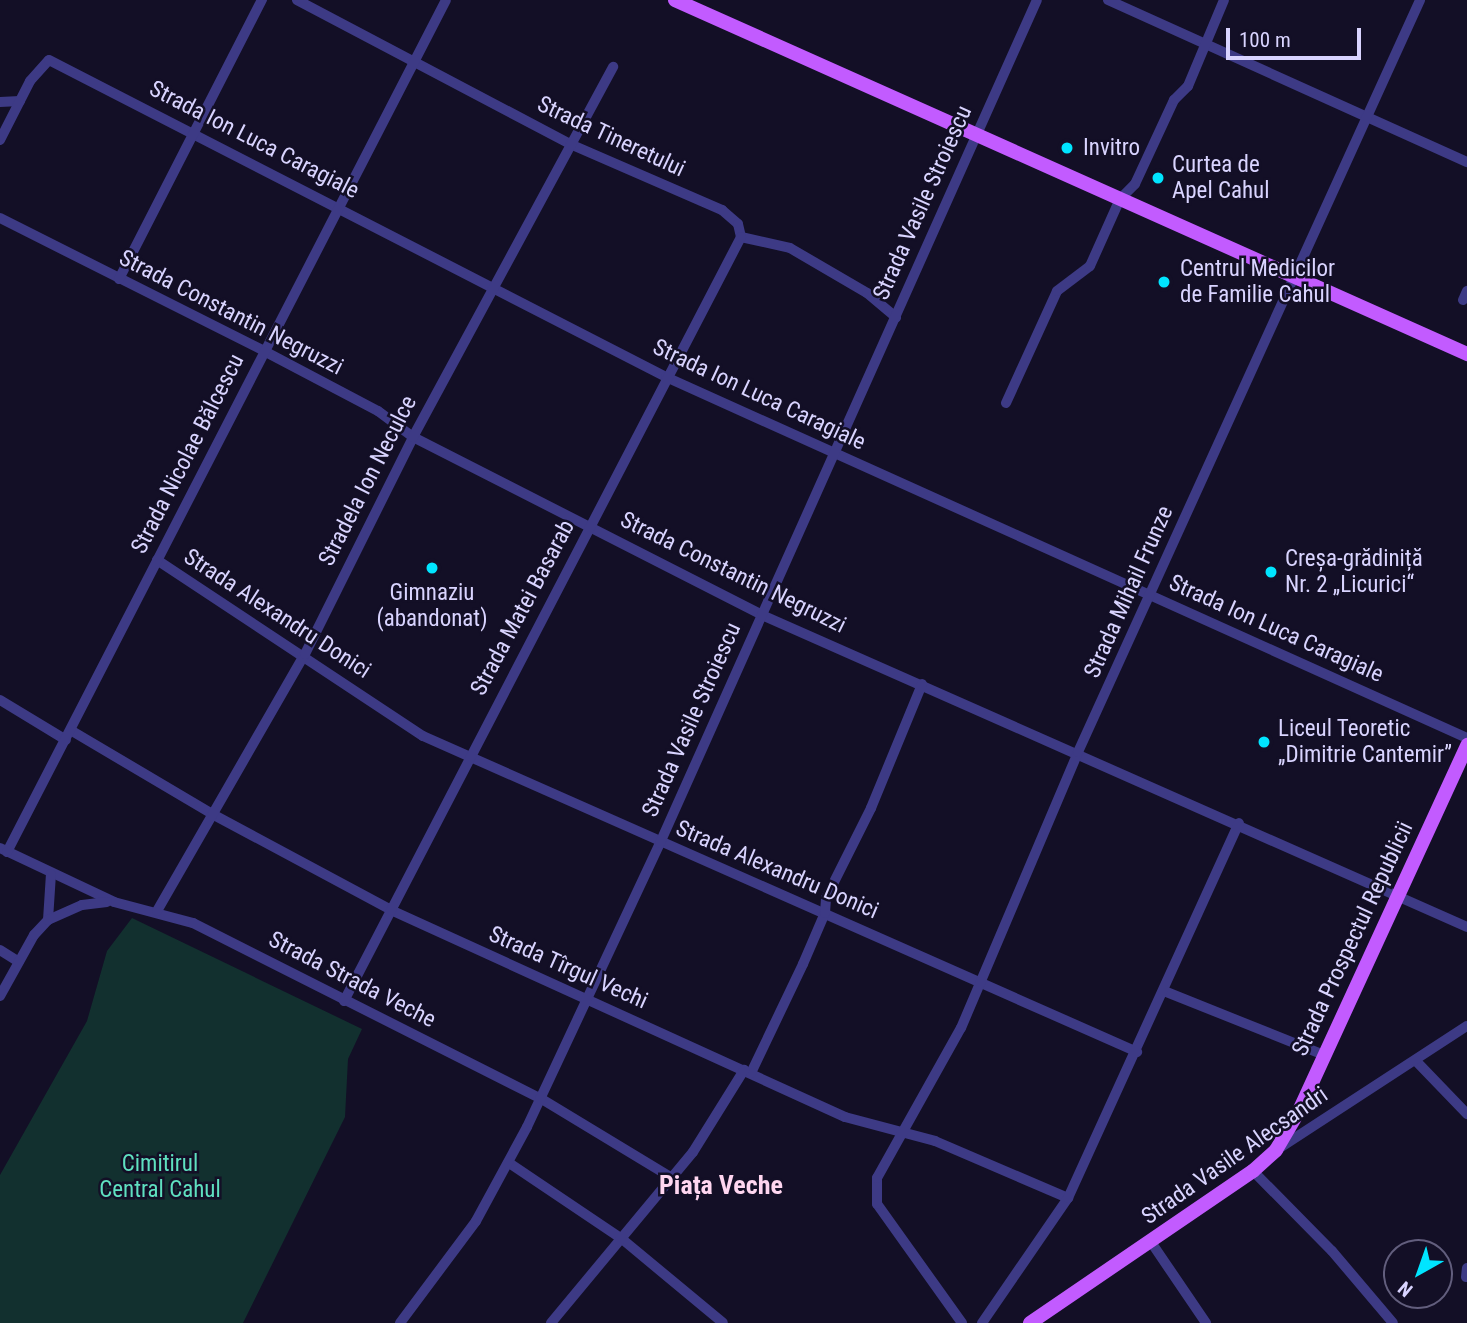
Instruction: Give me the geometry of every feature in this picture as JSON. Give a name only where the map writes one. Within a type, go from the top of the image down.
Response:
[{"type":"main road","points":[[675,0],[1467,354]]},
{"type":"main road","name":"Strada Prospectul Republicii","points":[[1276,1150],[1324,1055],[1467,745]]},
{"type":"main road","name":"Strada Vasile Alecsandri","points":[[1030,1323],[1253,1171],[1276,1150]]},
{"type":"street","points":[[119,279],[262,0]]},
{"type":"street","name":"Strada Tineretului","points":[[296,0],[570,144],[722,210],[738,224],[741,237]]},
{"type":"street","name":"Strada Nicolae Bălcescu","points":[[3,850],[69,735],[156,560],[446,0]]},
{"type":"street","name":"Strada Vasile Stroiescu","points":[[400,1323],[476,1222],[509,1163],[660,843],[975,135],[1038,0]]},
{"type":"street","points":[[1108,0],[1467,162]]},
{"type":"street","points":[[1006,403],[1057,291],[1090,266],[1120,199],[1135,184],[1174,100],[1188,86],[1224,0]]},
{"type":"street","name":"Strada Mihail Frunze","points":[[962,1323],[875,1197],[877,1178],[900,1130],[945,1059],[981,984],[1079,752],[1420,0]]},
{"type":"street","name":"Strada Ion Luca Caragiale","points":[[20,101],[30,80],[49,60],[339,206],[666,377],[1467,738]]},
{"type":"street","name":"Stradela Ion Neculce","points":[[157,911],[305,654],[413,437],[613,67]]},
{"type":"street","points":[[0,102],[20,101]]},
{"type":"street","points":[[0,140],[20,101]]},
{"type":"street","name":"Strada Constantin Negruzzi","points":[[0,218],[264,351],[377,411],[413,437],[762,615],[1079,752],[1467,927]]},
{"type":"street","points":[[741,237],[790,248],[867,293],[896,317]]},
{"type":"street","name":"Strada Matei Basarab","points":[[344,1001],[393,911],[467,757],[741,237]]},
{"type":"street","name":"Strada Alexandru Donici","points":[[156,560],[305,654],[423,736],[1137,1052]]},
{"type":"street","points":[[551,1323],[701,1142],[748,1071],[825,913],[827,898],[871,808],[922,684]]},
{"type":"street","name":"Strada Tîrgul Vechi","points":[[0,700],[393,911],[865,1125],[900,1130],[1068,1198]]},
{"type":"street","points":[[982,1323],[1068,1198],[1137,1052],[1238,823]]},
{"type":"street","name":"Strada Strada Veche","points":[[3,850],[114,902],[157,911],[193,923],[540,1098],[672,1178]]},
{"type":"street","points":[[0,996],[48,920],[51,874]]},
{"type":"street","points":[[48,920],[82,905],[114,902]]},
{"type":"street","points":[[0,950],[19,962]]},
{"type":"street","points":[[1164,991],[1324,1055]]},
{"type":"street","name":"Strada Vasile Alecsandri","points":[[1276,1150],[1467,1027]]},
{"type":"street","points":[[1416,1061],[1467,1114]]},
{"type":"street","points":[[509,1163],[622,1239],[723,1323]]},
{"type":"street","points":[[1253,1171],[1332,1251],[1393,1323]]},
{"type":"street","points":[[1151,1242],[1206,1323]]},
{"type":"green space","name":"Cimitirul Central Cahul","points":[[132,918],[362,1029],[348,1059],[345,1117],[243,1323],[0,1323],[0,1175],[87,1021],[107,951]]},
{"type":"place","name":"Invitro","points":[[1067,148]]},
{"type":"place","name":"Curtea de Apel Cahul","points":[[1158,178]]},
{"type":"place","name":"Centrul Medicilor de Familie Cahul","points":[[1164,282]]},
{"type":"place","name":"Gimnaziu (abandonat)","points":[[432,568]]},
{"type":"place","name":"Creșa-grădiniță Nr. 2 „Licurici“","points":[[1271,572]]},
{"type":"place","name":"Liceul Teoretic „Dimitrie Cantemir”","points":[[1264,742]]},
{"type":"district","name":"Piața Veche","points":[[721,1186]]}]
